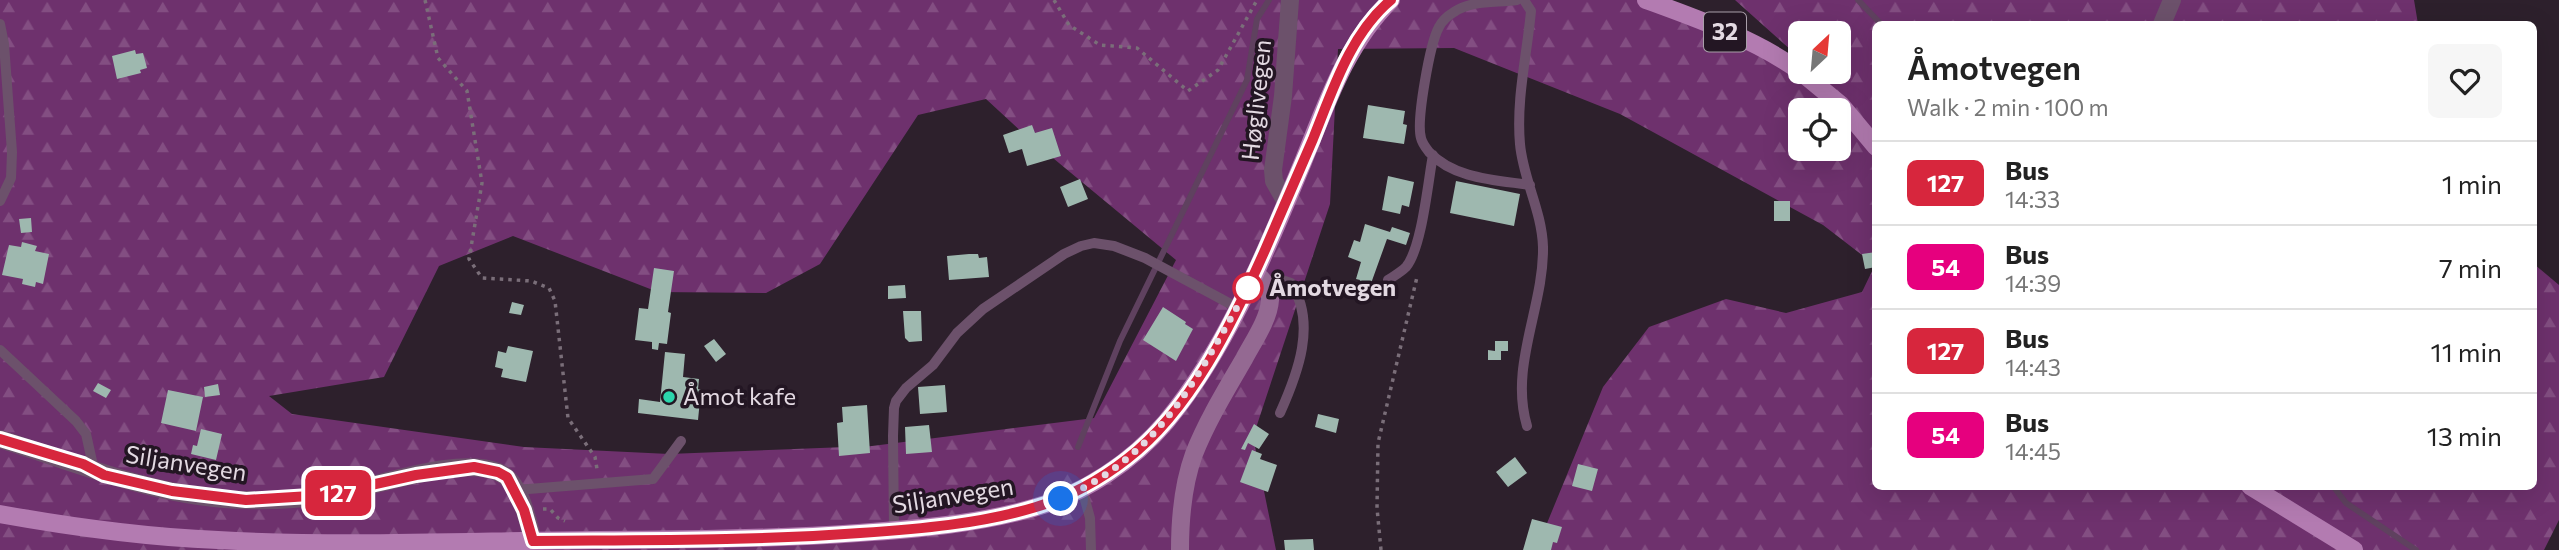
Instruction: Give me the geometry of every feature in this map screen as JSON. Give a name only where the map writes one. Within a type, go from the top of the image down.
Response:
[{"type":"main road","name":"Siljanvegen","points":[[0,514],[119,532],[218,540],[534,545],[894,531],[977,521],[1037,507],[1082,489],[1127,460],[1167,421],[1201,373],[1255,273],[1339,75],[1363,32],[1391,0]]},
{"type":"main road","name":"32","points":[[1646,0],[1700,20],[1759,47],[1788,64]]},
{"type":"main road","name":"32","points":[[1816,84],[1841,105],[1872,143]]},
{"type":"main road","points":[[1180,550],[1182,508],[1193,456],[1213,412],[1268,311],[1268,290],[1263,279],[1255,273]]},
{"type":"main road","points":[[2256,490],[2354,550]]},
{"type":"street","points":[[2163,21],[2172,0]]},
{"type":"street","name":"Høglivegen","points":[[1286,202],[1273,181],[1273,170],[1290,10]]},
{"type":"street","name":"Siljanvegen","points":[[0,439],[104,475],[172,491],[246,500],[326,495],[398,479],[474,467],[498,472],[507,477],[516,490]]},
{"type":"street","points":[[516,490],[534,545]]},
{"type":"lane","points":[[1517,0],[1468,5],[1452,12],[1440,25],[1432,42],[1419,126],[1421,140],[1433,155],[1466,174],[1530,185]]},
{"type":"lane","points":[[1524,0],[1531,11],[1519,126],[1521,154],[1537,209],[1543,246],[1524,364],[1522,398],[1527,426]]},
{"type":"lane","points":[[0,24],[4,44],[12,152],[11,178],[0,201]]},
{"type":"lane","points":[[1388,280],[1405,267],[1413,256],[1433,155]]},
{"type":"lane","points":[[894,531],[893,436],[896,401],[906,388],[933,365],[957,333],[984,309],[1064,254],[1094,243],[1114,246],[1145,258],[1238,308]]},
{"type":"lane","points":[[1268,290],[1282,280],[1291,283],[1299,301],[1304,338],[1298,369],[1280,413]]},
{"type":"lane","points":[[0,350],[76,421],[86,434],[94,470]]},
{"type":"lane","points":[[516,490],[653,479],[681,441]]},
{"type":"lane","points":[[1082,489],[1090,518],[1091,550]]},
{"type":"path","points":[[425,0],[438,58],[467,91],[482,184],[469,259],[482,278],[531,281],[549,288],[555,301],[568,418],[595,457],[599,482]]},
{"type":"path","points":[[1054,0],[1069,25],[1100,45],[1137,48],[1188,91],[1217,71],[1257,0]]},
{"type":"path","points":[[1381,550],[1377,508],[1378,443],[1417,276],[1413,256]]},
{"type":"green space","points":[[0,0],[1647,0],[1788,61],[1788,84],[1852,84],[1852,21],[1788,21],[1788,47],[1735,0],[2414,0],[2418,21],[1872,21],[1872,263],[1823,225],[1620,114],[1454,48],[1338,49],[1330,204],[1253,437],[1276,550],[0,550]],"holes":[[[986,99],[1024,134],[1176,260],[1094,418],[872,446],[669,454],[524,447],[292,414],[269,396],[384,377],[439,266],[513,236],[658,292],[766,293],[820,264],[918,115]]]},
{"type":"green space","points":[[2537,267],[2559,285],[2559,520],[2544,550],[1536,550],[1603,387],[1649,327],[1726,299],[1786,313],[1862,292],[1872,271],[1872,490],[2537,490]]},
{"type":"building","points":[[135,50],[136,54],[143,53],[147,68],[140,70],[141,73],[117,79],[112,56]]},
{"type":"building","points":[[1368,105],[1405,111],[1403,124],[1407,125],[1404,144],[1363,138]]},
{"type":"building","points":[[1032,125],[1035,133],[1052,128],[1061,156],[1027,166],[1022,149],[1009,153],[1003,135]]},
{"type":"building","points":[[1388,176],[1414,182],[1409,207],[1402,205],[1400,214],[1382,210]]},
{"type":"building","points":[[1080,179],[1088,199],[1068,207],[1060,187]]},
{"type":"building","points":[[1456,181],[1520,194],[1514,226],[1450,213]]},
{"type":"building","points":[[1774,201],[1790,201],[1790,221],[1774,221]]},
{"type":"building","points":[[31,218],[32,232],[21,233],[19,219]]},
{"type":"building","points":[[1365,224],[1390,232],[1392,227],[1410,233],[1406,245],[1387,239],[1369,289],[1359,286],[1360,280],[1356,279],[1361,262],[1348,257],[1354,240],[1360,242]]},
{"type":"building","points":[[22,242],[37,246],[35,251],[49,254],[43,284],[36,282],[35,287],[22,284],[23,279],[2,275],[9,245],[21,247]]},
{"type":"building","points":[[1872,253],[1872,268],[1865,269],[1862,254]]},
{"type":"building","points":[[978,254],[979,258],[987,257],[989,277],[949,280],[947,256]]},
{"type":"building","points":[[654,268],[674,271],[667,344],[659,343],[658,350],[652,349],[652,342],[635,340],[639,308],[648,309]]},
{"type":"building","points":[[905,285],[906,298],[888,299],[888,286]]},
{"type":"building","points":[[512,302],[524,305],[521,315],[509,313]]},
{"type":"building","points":[[1163,307],[1193,329],[1176,361],[1143,340]]},
{"type":"building","points":[[903,311],[921,311],[922,341],[909,342],[905,338]]},
{"type":"building","points":[[714,339],[726,354],[716,362],[704,346]]},
{"type":"building","points":[[1495,341],[1508,341],[1508,351],[1501,351],[1501,360],[1488,360],[1488,350],[1495,351]]},
{"type":"building","points":[[508,346],[533,351],[526,382],[501,377],[503,369],[495,367],[498,351],[506,353]]},
{"type":"building","points":[[665,352],[685,354],[683,377],[699,379],[698,389],[701,390],[698,420],[638,413],[639,399],[660,402]]},
{"type":"building","points":[[98,383],[111,390],[106,398],[93,391]]},
{"type":"building","points":[[218,384],[220,395],[205,397],[204,387]]},
{"type":"building","points":[[945,385],[947,412],[920,414],[918,387]]},
{"type":"building","points":[[168,390],[203,397],[196,431],[161,423]]},
{"type":"building","points":[[867,405],[870,453],[839,456],[837,423],[843,422],[842,407]]},
{"type":"building","points":[[1318,414],[1339,419],[1336,433],[1315,427]]},
{"type":"building","points":[[1254,424],[1269,434],[1259,449],[1248,443],[1245,450],[1241,449]]},
{"type":"building","points":[[929,425],[932,452],[906,454],[905,427]]},
{"type":"building","points":[[201,429],[222,434],[216,460],[191,454],[193,445],[197,446]]},
{"type":"building","points":[[1252,450],[1262,454],[1260,459],[1277,465],[1268,492],[1240,482]]},
{"type":"building","points":[[1515,457],[1527,473],[1508,487],[1496,472]]},
{"type":"building","points":[[1578,464],[1598,469],[1592,491],[1572,486]]},
{"type":"building","points":[[1532,519],[1562,527],[1557,543],[1553,542],[1551,550],[1523,550]]},
{"type":"building","points":[[1313,539],[1314,550],[1285,550],[1284,540]]},
{"type":"waterway","points":[[1078,447],[1120,341],[1247,80],[1257,19],[1269,0]]},
{"type":"waterway","points":[[1858,0],[1878,21]]},
{"type":"waterway","points":[[2336,490],[2346,503],[2416,550]]},
{"type":"bus line","name":"127","points":[[0,439],[83,464],[104,475],[172,491],[246,500],[326,495],[416,475],[474,467],[498,472],[507,477],[524,510],[533,541],[739,539],[894,531],[977,521],[1037,507],[1082,489],[1127,460],[1167,421],[1201,373],[1255,273],[1339,75],[1363,32],[1391,0]]},
{"type":"place","name":"Åmotvegen","points":[[1248,288]]},
{"type":"place","name":"Åmot kafe","points":[[669,397]]},
{"type":"route","points":[[1061,499],[1127,460],[1167,421],[1201,373],[1248,288]]}]
